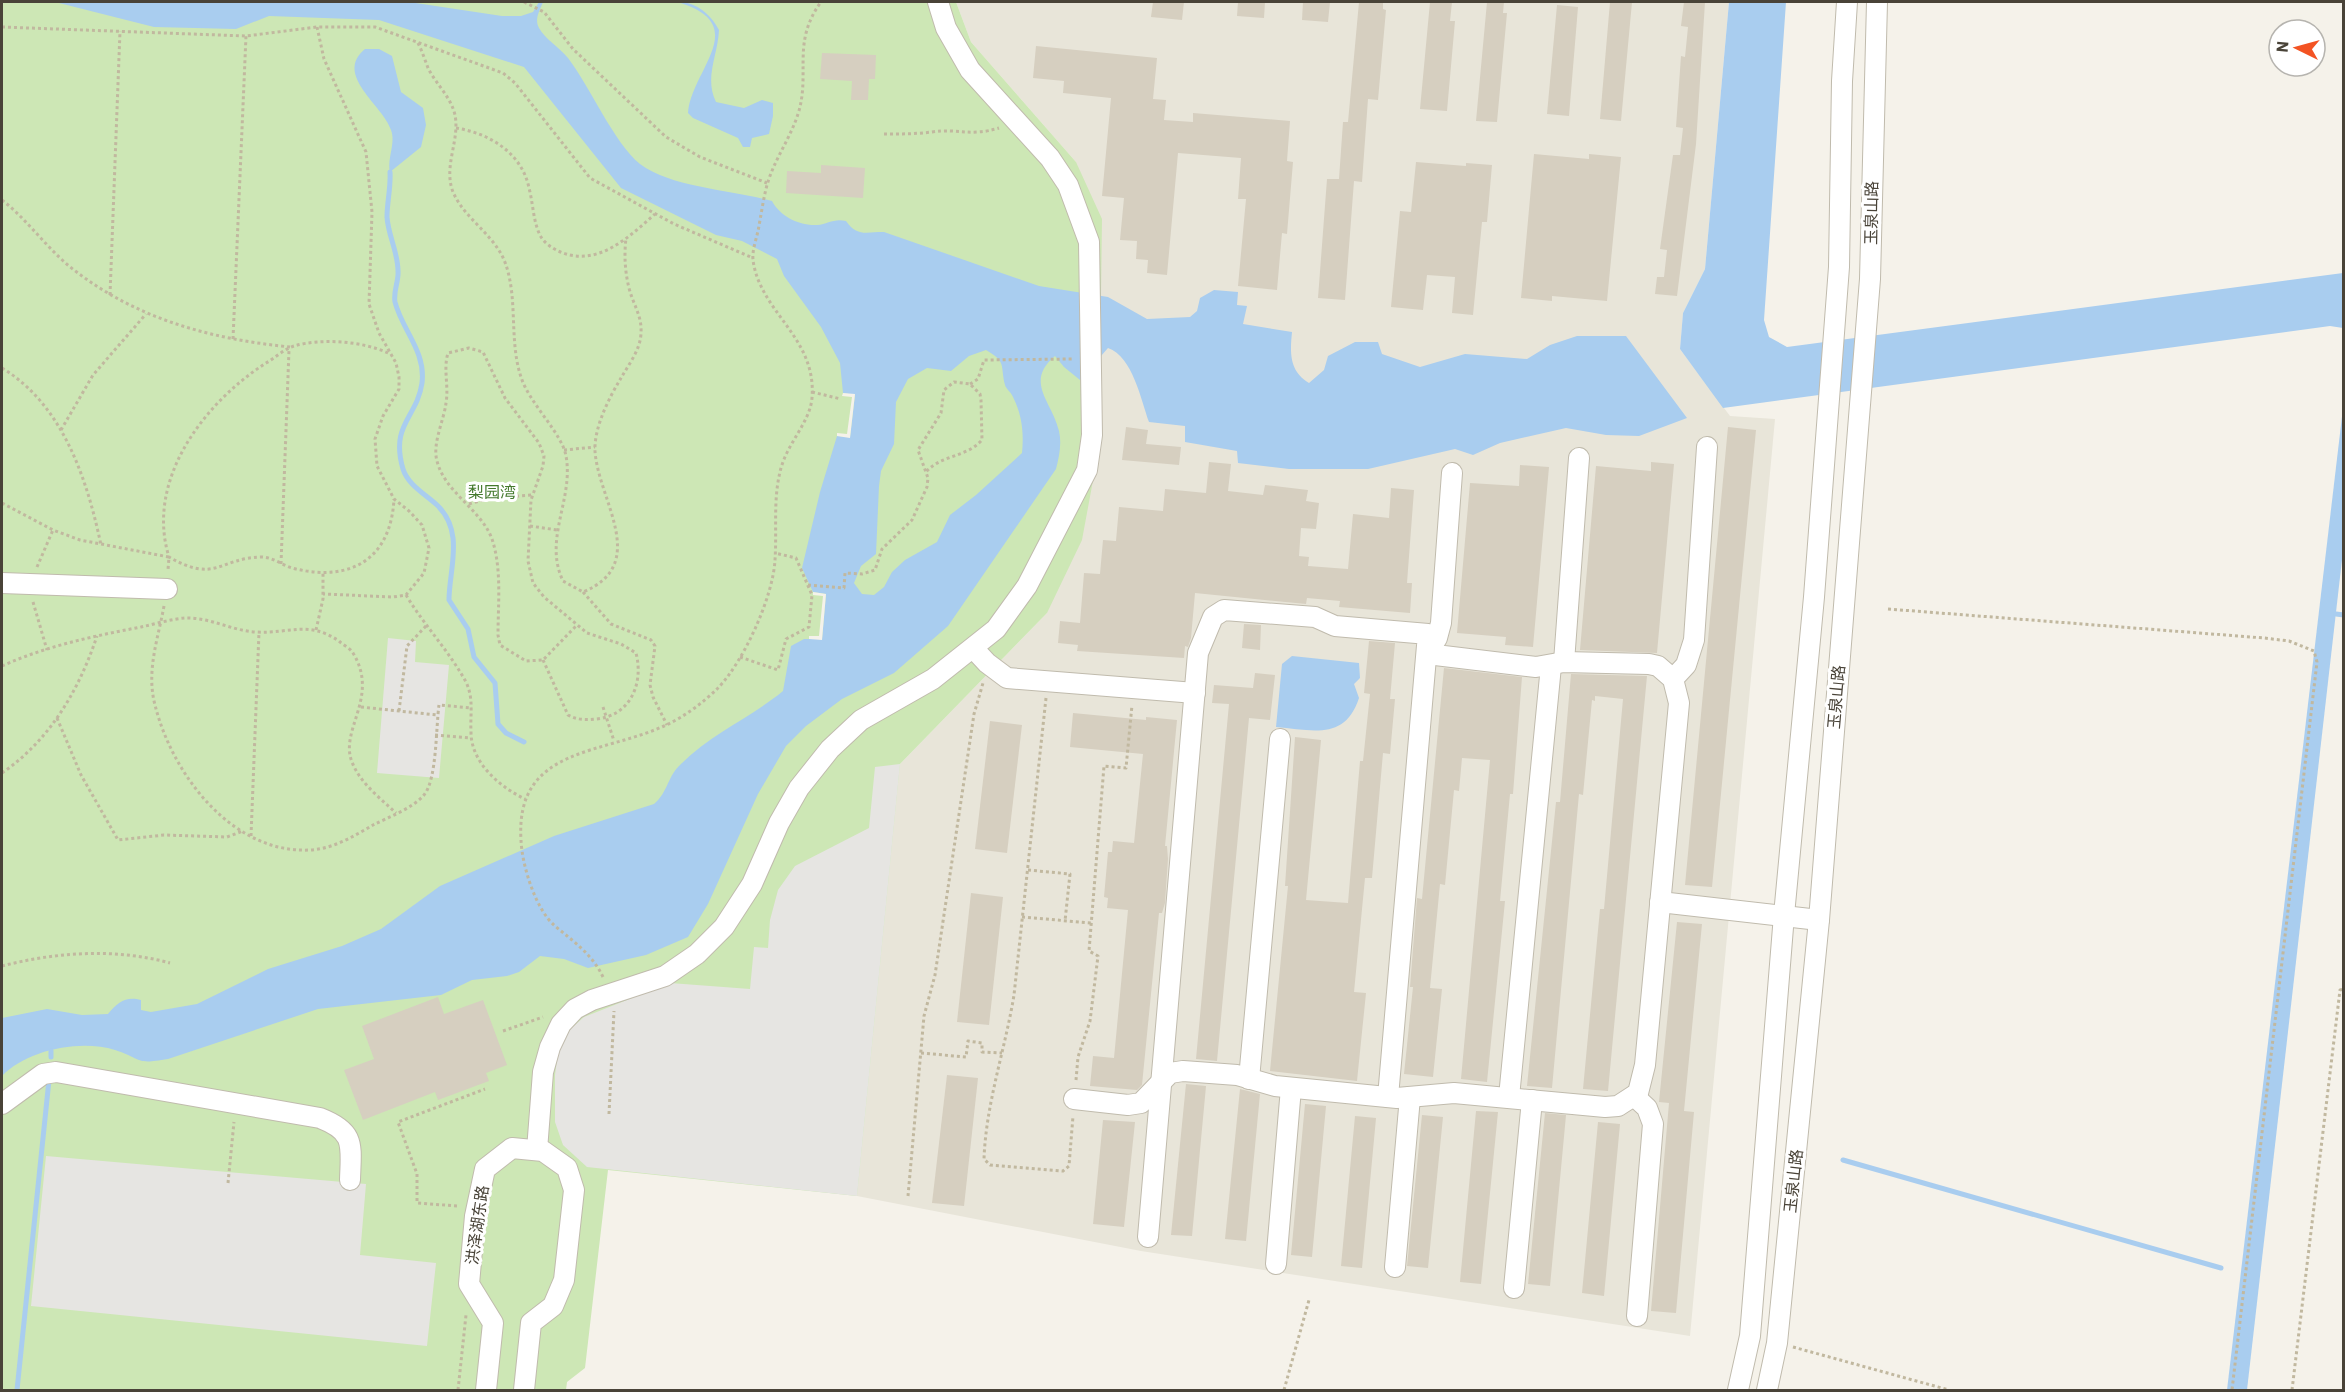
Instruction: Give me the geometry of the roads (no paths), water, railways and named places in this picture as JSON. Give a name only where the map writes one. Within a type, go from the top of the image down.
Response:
[{"type":"street","points":[[524,1390],[531,1323],[553,1306],[564,1280],[574,1190],[567,1168],[543,1150],[537,1150],[543,1072],[550,1047],[561,1024],[575,1009],[665,975],[697,954],[724,927],[752,884],[779,823],[799,788],[830,748],[861,720],[933,679],[980,656],[996,629],[1028,586],[1087,470],[1092,435],[1089,242],[1068,184],[1050,158],[970,70],[946,28],[938,2]]},
{"type":"street","name":"玉泉山路","points":[[1738,1390],[1750,1336],[1784,915],[1814,597],[1839,267],[1842,81],[1847,2]]},
{"type":"street","name":"玉泉山路","points":[[1767,1390],[1777,1343],[1819,920],[1869,279],[1877,2]]},
{"type":"street","points":[[1673,679],[1686,665],[1694,640],[1707,447]]},
{"type":"street","points":[[1509,1097],[1579,458]]},
{"type":"street","points":[[1427,654],[1437,638],[1441,623],[1452,473]]},
{"type":"street","points":[[2,583],[166,588]]},
{"type":"street","points":[[1148,1237],[1195,693],[1202,641],[1212,617],[1224,609],[1315,617],[1335,627],[1428,634],[1388,1097]]},
{"type":"street","points":[[1074,1099],[1128,1105],[1141,1103],[1170,1073],[1183,1071],[1238,1076],[1291,1088],[1388,1097],[1454,1093],[1618,1106],[1634,1096],[1643,1079],[1679,702],[1673,679],[1658,666],[1649,664],[1557,664],[1536,667],[1427,654]]},
{"type":"street","points":[[980,656],[1007,678],[1195,693]]},
{"type":"street","points":[[1249,1079],[1280,739]]},
{"type":"street","points":[[1660,902],[1819,920]]},
{"type":"street","points":[[2,1104],[43,1074],[56,1072],[320,1118],[338,1125],[351,1145],[350,1180]]},
{"type":"street","points":[[1276,1264],[1291,1088]]},
{"type":"street","points":[[1634,1096],[1647,1108],[1653,1124],[1637,1316]]},
{"type":"street","points":[[1395,1268],[1410,1097]]},
{"type":"street","points":[[1515,1288],[1532,1100]]},
{"type":"street","name":"洪泽湖东路","points":[[486,1390],[493,1323],[469,1284],[477,1208],[485,1169],[512,1148],[537,1150]]},
{"type":"water","points":[[55,2],[409,2],[502,16],[521,16],[533,12],[539,2],[543,2],[537,21],[539,28],[568,58],[630,155],[653,172],[669,178],[772,201],[785,215],[804,224],[817,225],[842,220],[858,232],[884,232],[1039,286],[1108,297],[1147,319],[1190,317],[1197,311],[1200,298],[1214,290],[1238,292],[1237,305],[1247,306],[1243,324],[1292,332],[1291,354],[1294,367],[1309,383],[1324,370],[1328,356],[1355,342],[1378,342],[1382,354],[1420,367],[1465,354],[1527,359],[1550,345],[1577,336],[1626,336],[1687,418],[1639,436],[1606,435],[1566,428],[1500,443],[1473,455],[1455,449],[1368,469],[1289,469],[1238,463],[1237,451],[1185,442],[1185,426],[1149,422],[1130,370],[1117,353],[1108,348],[1080,380],[1055,356],[1046,365],[1041,383],[1060,436],[1056,469],[948,626],[894,673],[842,699],[806,726],[786,746],[758,794],[708,904],[688,937],[646,955],[588,968],[564,959],[540,956],[519,972],[507,976],[472,980],[441,995],[318,1009],[168,1059],[144,1061],[101,1047],[70,1047],[40,1053],[25,1059],[2,1076],[2,1018],[47,1009],[82,1015],[108,1014],[119,1003],[131,999],[141,1000],[141,1010],[151,1012],[197,1004],[268,969],[342,946],[381,929],[440,886],[554,836],[654,804],[662,795],[672,775],[691,754],[783,691],[791,646],[804,639],[822,639],[826,594],[813,592],[802,568],[820,492],[837,436],[850,437],[855,395],[843,393],[840,363],[821,327],[784,276],[777,259],[742,241],[716,235],[621,188],[524,67],[379,20],[269,16],[236,29],[154,27]],"holes":[[[986,350],[1002,365],[1006,388],[1012,395],[1020,417],[1022,453],[976,495],[950,515],[937,542],[905,560],[892,572],[884,587],[874,595],[862,594],[854,583],[861,566],[876,554],[879,486],[881,471],[894,444],[896,402],[908,379],[927,368],[951,371],[969,356]]]},
{"type":"water","points":[[677,2],[684,2],[702,10],[719,30],[711,75],[716,102],[744,108],[762,100],[773,103],[769,134],[752,138],[750,147],[743,147],[738,138],[693,118],[688,113],[692,97],[713,50],[715,35],[712,23],[700,11]]},
{"type":"water","points":[[1729,2],[1786,2],[1764,320],[1769,337],[1787,347],[2343,273],[2343,328],[2330,326],[1723,408],[1680,349],[1683,313],[1705,269]]},
{"type":"water","points":[[365,49],[379,49],[392,56],[401,92],[423,108],[426,125],[421,147],[390,172],[393,140],[391,130],[357,80],[355,69],[357,59]]},
{"type":"water","points":[[2343,408],[2343,551],[2247,1390],[2227,1390]]},
{"type":"water","points":[[1292,656],[1359,663],[1360,678],[1354,684],[1359,698],[1353,712],[1345,721],[1326,730],[1276,727],[1282,664]]},
{"type":"waterway","points":[[390,172],[387,217],[398,264],[395,302],[417,351],[422,371],[419,395],[402,431],[400,454],[403,469],[413,485],[437,505],[451,527],[454,551],[449,600],[468,629],[474,657],[495,683],[498,724],[506,733],[524,742]]},
{"type":"waterway","points":[[2336,614],[2344,615]]},
{"type":"waterway","points":[[51,1051],[51,1057]]},
{"type":"waterway","points":[[17,1390],[49,1080]]},
{"type":"waterway","points":[[1843,1160],[2221,1268]]},
{"type":"park label","name":"梨园湾","points":[[492,492]]}]
